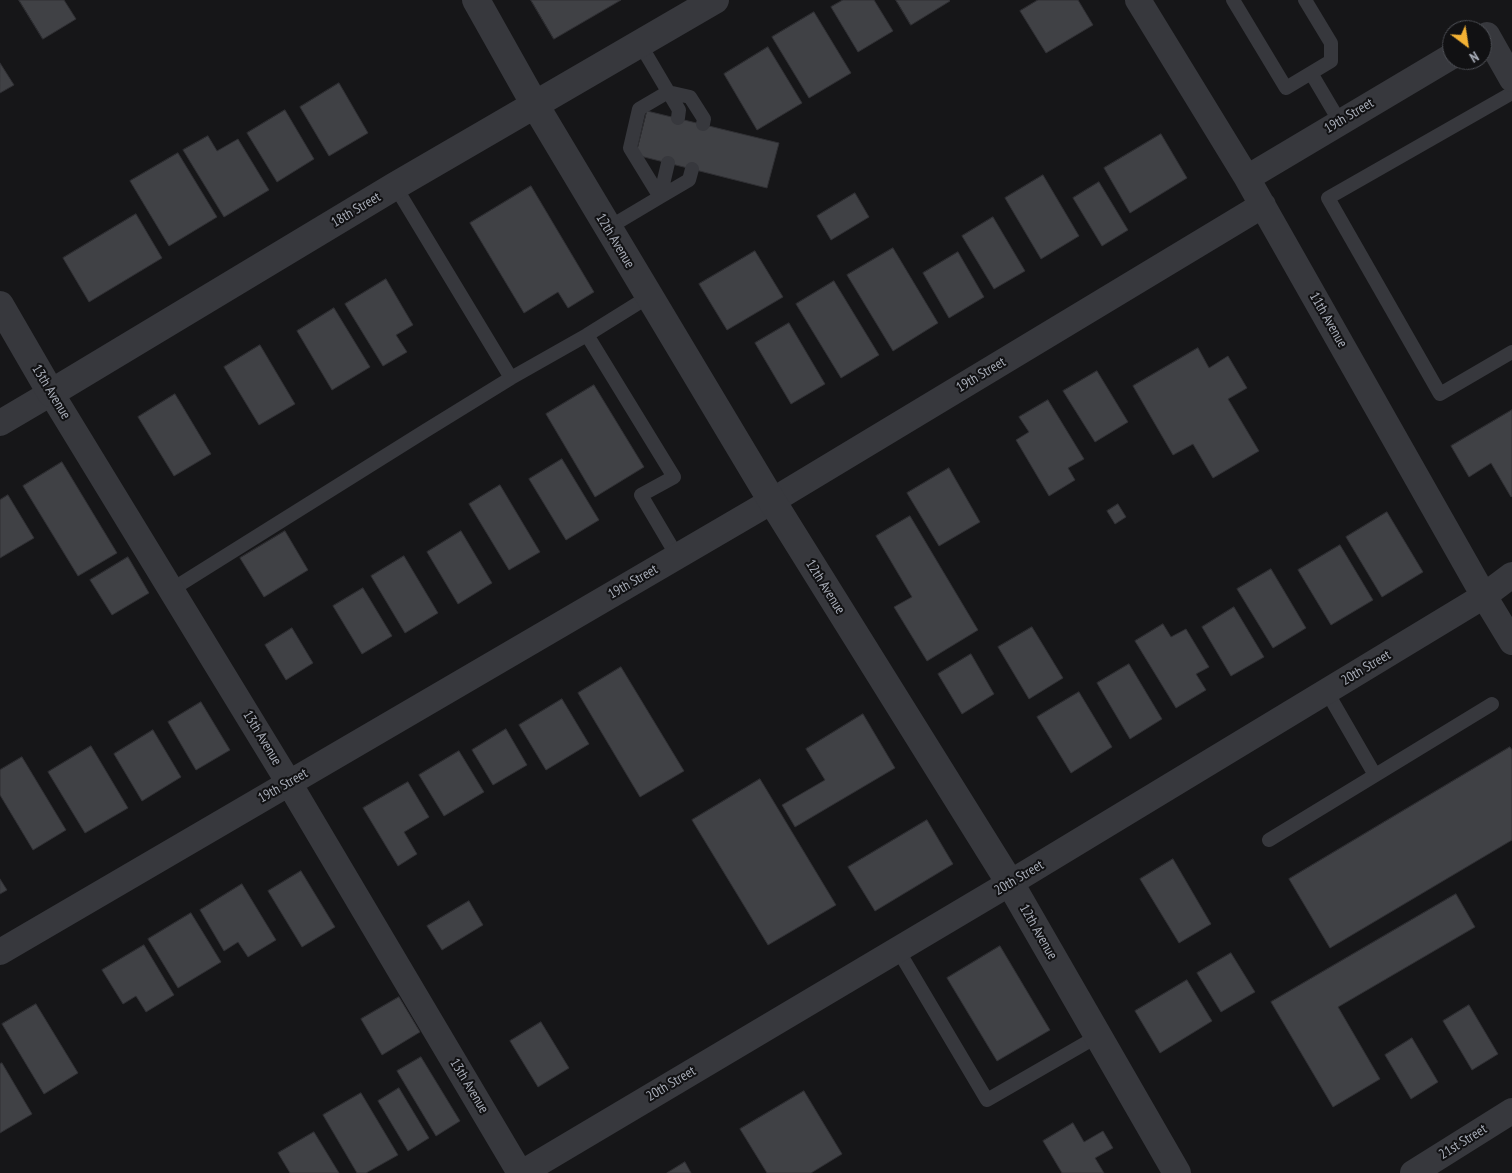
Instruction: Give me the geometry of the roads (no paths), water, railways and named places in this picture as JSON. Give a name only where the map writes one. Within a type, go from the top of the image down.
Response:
[{"type":"street","name":"12th Avenue","points":[[476,0],[535,105],[648,296],[772,501],[1010,883],[1177,1173]]},
{"type":"street","name":"18th Street","points":[[0,423],[396,186],[715,0]]},
{"type":"street","name":"11th Avenue","points":[[1138,0],[1263,205],[1484,596],[1512,642]]},
{"type":"street","points":[[1492,48],[1512,79]]},
{"type":"street","name":"19th Street","points":[[1247,178],[1442,62]]},
{"type":"street","name":"19th Street","points":[[0,952],[772,501],[1263,205]]},
{"type":"street","name":"13th Avenue","points":[[0,305],[51,393],[289,783],[521,1173]]},
{"type":"street","name":"20th Street","points":[[521,1173],[898,950],[1327,692],[1484,596],[1512,575]]},
{"type":"street","name":"21st Street","points":[[1413,1173],[1512,1111]]},
{"type":"lane","points":[[1233,0],[1286,88],[1332,61],[1331,43],[1305,0]]},
{"type":"lane","points":[[640,44],[679,110],[678,118]]},
{"type":"lane","points":[[1311,73],[1340,122]]},
{"type":"lane","points":[[660,196],[630,148],[639,109],[668,92],[690,97],[704,118],[703,124]]},
{"type":"lane","points":[[1512,93],[1328,198],[1440,394],[1512,352]]},
{"type":"lane","points":[[660,196],[668,163]]},
{"type":"lane","points":[[608,228],[689,180],[692,169]]},
{"type":"lane","points":[[396,186],[511,378]]},
{"type":"lane","points":[[172,590],[511,378],[587,335],[648,296]]},
{"type":"lane","points":[[587,335],[674,477],[641,496],[677,556]]},
{"type":"lane","points":[[1327,692],[1376,776]]},
{"type":"lane","points":[[1269,840],[1492,704]]},
{"type":"lane","points":[[898,950],[987,1100],[1098,1036]]}]
